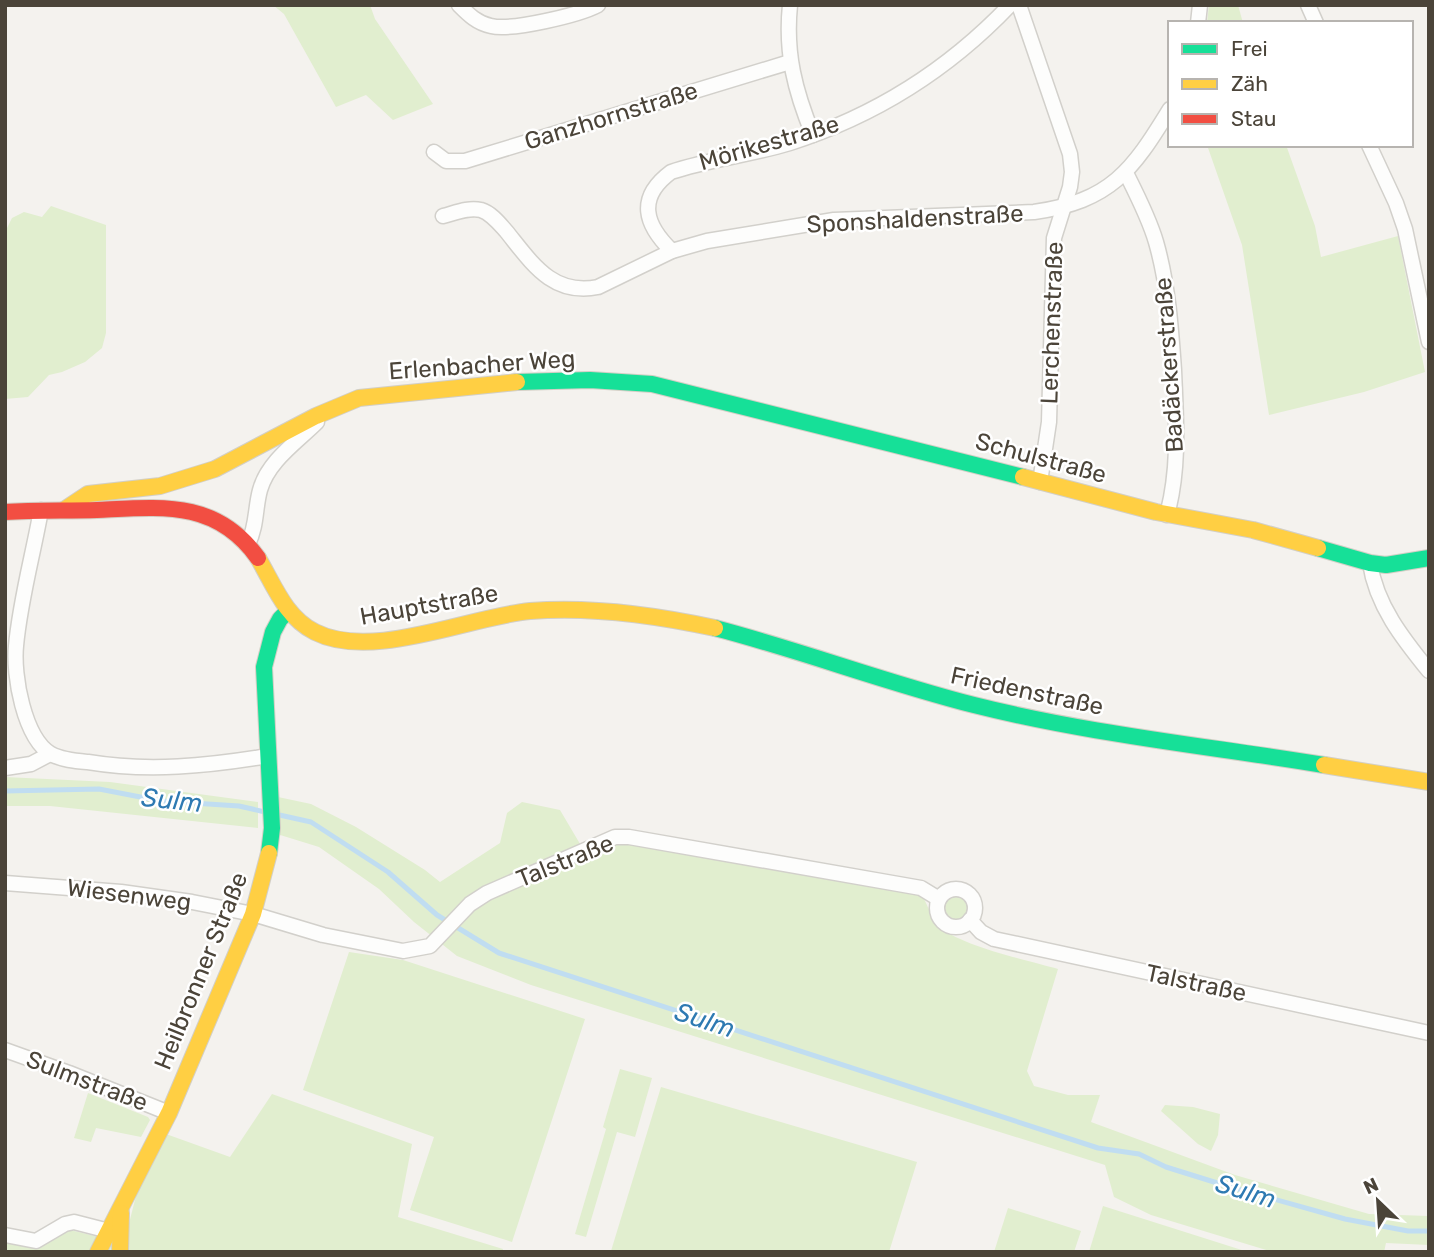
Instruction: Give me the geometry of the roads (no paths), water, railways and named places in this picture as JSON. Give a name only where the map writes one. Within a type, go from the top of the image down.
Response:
[{"type":"street","points":[[460,5],[471,18],[501,27],[574,15],[598,5]]},
{"type":"street","points":[[790,5],[790,62],[813,135]]},
{"type":"street","name":"Mörikestraße","points":[[672,251],[654,230],[647,205],[660,181],[671,172],[737,157],[813,135],[862,116],[904,93],[958,54],[1010,5]]},
{"type":"street","name":"Lerchenstraße","points":[[1019,5],[1070,155],[1072,172],[1054,238],[1049,422],[1040,482]]},
{"type":"street","points":[[1308,5],[1315,21]]},
{"type":"street","name":"Ganzhornstraße","points":[[435,152],[446,161],[465,161],[790,62]]},
{"type":"street","points":[[1126,173],[1168,111]]},
{"type":"street","points":[[1370,147],[1405,229],[1429,342]]},
{"type":"street","name":"Sponshaldenstraße","points":[[443,216],[474,209],[488,214],[546,277],[574,289],[598,287],[672,251],[707,241],[834,220],[1034,212],[1062,207],[1087,198],[1126,173]]},
{"type":"street","name":"Badäckerstraße","points":[[1126,173],[1156,239],[1170,315],[1176,439],[1174,489],[1167,515]]},
{"type":"street","name":"Erlenbacher Weg","points":[[64,510],[82,496],[142,489],[226,466],[327,409],[359,398],[546,380],[643,383]]},
{"type":"street","name":"Schulstraße","points":[[643,383],[942,455],[1167,515],[1253,530],[1370,563],[1386,565],[1429,558]]},
{"type":"street","name":"Erlenbacher Weg","points":[[248,544],[254,532],[261,487],[269,470],[284,452],[317,423],[327,409]]},
{"type":"street","name":"Hauptstraße","points":[[5,512],[156,506],[182,507],[204,514],[228,527],[248,544],[288,611],[302,624],[337,640],[359,642],[394,639],[528,612],[559,610],[624,613]]},
{"type":"street","points":[[41,510],[16,648],[19,694],[27,719],[38,740],[50,754],[104,765],[186,768],[268,756]]},
{"type":"street","points":[[1370,563],[1378,597],[1429,671]]},
{"type":"street","name":"Heilbronner Straße","points":[[98,1252],[169,1113],[253,914],[269,857],[272,828],[264,667],[273,632],[288,611]]},
{"type":"street","name":"Friedenstraße","points":[[624,613],[694,622],[793,650],[935,696],[996,711],[1429,782]]},
{"type":"street","points":[[5,768],[31,764],[50,754]]},
{"type":"street","name":"Talstraße","points":[[253,914],[323,936],[402,951],[430,946],[470,904],[486,893],[601,842],[629,837],[921,888],[939,899],[939,914],[943,921],[951,926],[959,926],[970,920],[981,932],[994,939],[1429,1033]]},
{"type":"street","name":"Wiesenweg","points":[[5,883],[121,892],[253,914]]},
{"type":"street","points":[[939,899],[952,889],[970,894],[975,907],[970,920]]},
{"type":"street","name":"Sulmstraße","points":[[5,1050],[169,1113]]},
{"type":"street","points":[[120,1252],[121,1207]]},
{"type":"street","points":[[5,1236],[36,1241],[65,1224],[74,1222],[108,1231]]},
{"type":"waterway","name":"Sulm","points":[[5,791],[99,789],[161,801],[239,806],[265,812]]},
{"type":"waterway","name":"Sulm","points":[[275,814],[311,822],[388,872],[437,915],[499,953],[1098,1148],[1139,1154],[1166,1167],[1345,1219],[1408,1231],[1429,1231]]}]
